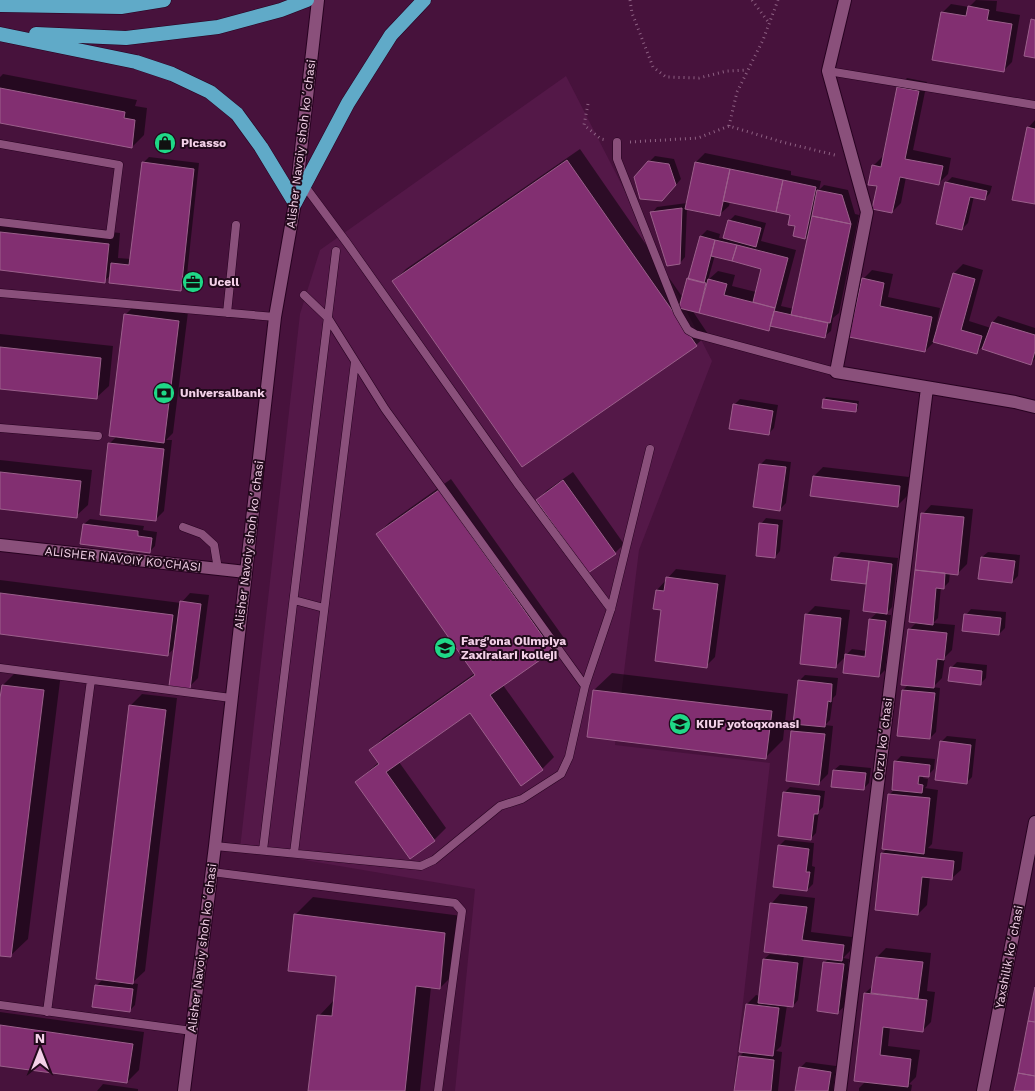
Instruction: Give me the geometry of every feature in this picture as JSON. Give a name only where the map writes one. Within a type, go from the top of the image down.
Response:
[{"type":"highway","points":[[0,5],[121,7],[164,0]]},
{"type":"highway","points":[[0,33],[126,38],[218,27],[281,10],[307,0]]},
{"type":"highway","points":[[0,33],[136,62],[172,74],[210,92],[237,114],[261,147],[294,202],[348,104],[391,35],[424,0]]},
{"type":"street","name":"Alisher Navoiy shoh koʻchasi","points":[[184,1091],[212,872],[275,317],[294,202],[318,0]]},
{"type":"street","points":[[845,0],[828,71],[867,212],[836,372],[1035,407]]},
{"type":"street","name":"Orzu koʻchasi","points":[[840,1091],[927,388]]},
{"type":"street","name":"ALISHER NAVOIY KO'CHASI","points":[[0,545],[246,572]]},
{"type":"street","name":"Yaxshilik koʻchasi","points":[[983,1091],[1035,822]]},
{"type":"lane","points":[[828,71],[1035,105]]},
{"type":"lane","points":[[617,142],[617,159],[678,313],[688,330],[836,372]]},
{"type":"lane","points":[[0,144],[119,165],[110,235],[0,222]]},
{"type":"lane","points":[[304,185],[517,482],[611,609]]},
{"type":"lane","points":[[227,313],[236,225]]},
{"type":"lane","points":[[263,850],[336,251]]},
{"type":"lane","points":[[0,293],[275,317]]},
{"type":"lane","points":[[304,295],[328,318],[385,409],[586,686]]},
{"type":"lane","points":[[294,853],[355,362]]},
{"type":"lane","points":[[0,428],[98,436]]},
{"type":"lane","points":[[215,846],[421,866],[434,860],[500,806],[522,799],[561,774],[569,757],[586,686],[611,609],[650,449]]},
{"type":"lane","points":[[183,527],[202,534],[214,545],[218,569]]},
{"type":"lane","points":[[294,600],[324,608]]},
{"type":"lane","points":[[0,668],[231,698]]},
{"type":"lane","points":[[47,1012],[91,680]]},
{"type":"lane","points":[[212,872],[455,903],[462,910],[438,1091]]},
{"type":"lane","points":[[0,1005],[192,1031]]},
{"type":"path","points":[[630,0],[632,13],[653,67],[666,77],[699,78],[727,71],[748,70]]},
{"type":"path","points":[[752,0],[769,23]]},
{"type":"path","points":[[729,126],[736,92],[748,70],[778,0]]},
{"type":"path","points":[[588,104],[584,125],[601,139],[617,142],[698,138],[729,126],[782,142],[853,159]]},
{"type":"shaded area","name":"Farg'ona Olimpiya Zaxiralari kolleji","points":[[566,76],[712,361],[639,550],[615,745],[770,763],[733,1091],[455,1091],[475,889],[240,849],[300,314],[320,250]]},
{"type":"building","points":[[968,6],[989,10],[987,20],[1012,24],[1004,72],[932,60],[941,12],[966,16]]},
{"type":"building","points":[[1031,19],[1035,20],[1035,58],[1024,56]]},
{"type":"building","points":[[897,87],[919,91],[905,159],[943,166],[939,185],[900,177],[892,213],[872,209],[877,186],[868,185],[872,165],[881,167]]},
{"type":"building","points":[[0,88],[125,112],[124,118],[135,120],[132,148],[0,123]]},
{"type":"building","points":[[1027,127],[1035,129],[1035,204],[1012,200]]},
{"type":"building","points":[[567,160],[697,346],[522,467],[392,281]]},
{"type":"building","points":[[648,161],[669,164],[676,185],[662,201],[640,199],[634,177]]},
{"type":"building","points":[[142,162],[194,169],[181,291],[109,283],[111,263],[129,265]]},
{"type":"building","points":[[695,162],[730,169],[720,216],[685,209]]},
{"type":"building","points":[[730,169],[783,180],[776,212],[723,201]]},
{"type":"building","points":[[783,180],[816,187],[805,239],[793,236],[795,226],[788,225],[790,215],[776,212]]},
{"type":"building","points":[[945,182],[987,191],[985,200],[970,197],[962,230],[936,224]]},
{"type":"building","points":[[817,190],[842,195],[851,224],[812,216]]},
{"type":"building","points":[[682,208],[680,264],[667,266],[650,212]]},
{"type":"building","points":[[812,216],[851,224],[830,323],[791,315]]},
{"type":"building","points":[[728,220],[761,228],[756,247],[723,238]]},
{"type":"building","points":[[0,232],[109,244],[105,283],[0,270]]},
{"type":"building","points":[[700,236],[715,240],[704,283],[688,279]]},
{"type":"building","points":[[715,240],[737,245],[732,261],[711,256]]},
{"type":"building","points":[[737,245],[788,258],[775,308],[753,302],[761,269],[732,261]]},
{"type":"building","points":[[953,273],[975,279],[961,330],[982,336],[977,354],[933,342]]},
{"type":"building","points":[[687,278],[706,283],[699,313],[679,308]]},
{"type":"building","points":[[862,278],[884,283],[880,306],[932,317],[925,352],[849,337]]},
{"type":"building","points":[[708,279],[727,284],[724,295],[775,308],[769,331],[699,313]]},
{"type":"building","points":[[774,311],[828,323],[825,338],[770,326]]},
{"type":"building","points":[[124,314],[179,321],[164,443],[109,436]]},
{"type":"building","points":[[992,322],[1035,335],[1035,351],[1031,365],[982,349]]},
{"type":"building","points":[[0,347],[101,358],[97,399],[0,389]]},
{"type":"building","points":[[823,399],[857,404],[856,412],[822,408]]},
{"type":"building","points":[[733,404],[773,411],[769,435],[729,429]]},
{"type":"building","points":[[108,443],[164,449],[156,521],[100,515]]},
{"type":"building","points":[[759,464],[786,467],[780,511],[753,507]]},
{"type":"building","points":[[0,472],[81,481],[77,518],[0,509]]},
{"type":"building","points":[[813,476],[900,486],[898,507],[810,496]]},
{"type":"building","points":[[563,480],[616,554],[588,573],[536,500]]},
{"type":"building","points":[[439,490],[553,651],[490,695],[543,770],[521,786],[470,713],[386,772],[435,841],[410,859],[355,782],[379,764],[369,750],[475,675],[376,534]]},
{"type":"building","points":[[921,513],[964,517],[958,575],[915,570]]},
{"type":"building","points":[[759,523],[778,525],[775,558],[756,556]]},
{"type":"building","points":[[83,524],[138,531],[138,536],[152,538],[150,553],[80,544]]},
{"type":"building","points":[[834,557],[869,561],[866,584],[831,580]]},
{"type":"building","points":[[981,557],[1015,561],[1012,583],[978,579]]},
{"type":"building","points":[[869,561],[892,564],[887,614],[863,611]]},
{"type":"building","points":[[915,570],[945,573],[944,589],[936,588],[933,625],[909,622]]},
{"type":"building","points":[[666,577],[718,584],[707,668],[655,661],[661,610],[653,609],[656,590],[664,591]]},
{"type":"building","points":[[0,593],[173,615],[168,656],[0,634]]},
{"type":"building","points":[[180,601],[201,604],[190,689],[169,686]]},
{"type":"building","points":[[805,614],[841,618],[836,668],[800,664]]},
{"type":"building","points":[[964,614],[1001,618],[999,635],[962,631]]},
{"type":"building","points":[[869,619],[886,621],[879,677],[843,673],[845,654],[865,657]]},
{"type":"building","points":[[908,629],[947,633],[944,660],[937,659],[934,688],[901,685]]},
{"type":"building","points":[[950,667],[982,671],[981,685],[948,681]]},
{"type":"building","points":[[798,680],[832,684],[831,702],[828,701],[825,727],[793,724]]},
{"type":"building","points":[[2,685],[44,690],[11,957],[0,956],[0,698]]},
{"type":"building","name":"KIUF yotoqxonasi","points":[[593,690],[772,711],[766,759],[587,737]]},
{"type":"building","points":[[902,690],[935,693],[930,739],[897,736]]},
{"type":"building","points":[[129,705],[166,710],[133,984],[96,979]]},
{"type":"building","points":[[791,731],[825,734],[819,785],[786,781]]},
{"type":"building","points":[[940,741],[971,745],[967,784],[935,780]]},
{"type":"building","points":[[894,761],[930,765],[929,777],[919,776],[918,784],[923,785],[922,793],[892,790]]},
{"type":"building","points":[[833,770],[866,773],[864,790],[831,787]]},
{"type":"building","points":[[783,792],[820,796],[818,814],[814,814],[811,840],[778,836]]},
{"type":"building","points":[[888,794],[930,798],[924,854],[882,849]]},
{"type":"building","points":[[778,845],[809,849],[806,872],[810,872],[807,891],[773,887]]},
{"type":"building","points":[[881,853],[954,861],[952,880],[922,877],[918,915],[875,910]]},
{"type":"building","points":[[770,903],[807,907],[802,940],[844,945],[842,961],[764,952]]},
{"type":"building","points":[[294,914],[445,933],[440,989],[416,986],[405,1091],[308,1091],[317,1015],[332,1016],[336,976],[288,971]]},
{"type":"building","points":[[876,957],[923,962],[918,999],[871,993]]},
{"type":"building","points":[[763,959],[798,963],[793,1007],[758,1003]]},
{"type":"building","points":[[823,962],[844,964],[838,1014],[817,1011]]},
{"type":"building","points":[[95,985],[133,989],[130,1012],[92,1007]]},
{"type":"building","points":[[1035,987],[1035,1022],[1028,1021]]},
{"type":"building","points":[[864,993],[927,1000],[923,1032],[883,1027],[880,1055],[911,1059],[908,1087],[854,1081]]},
{"type":"building","points":[[746,1004],[779,1008],[773,1056],[739,1052]]},
{"type":"building","points":[[1028,1021],[1035,1022],[1035,1076],[1018,1073]]},
{"type":"building","points":[[0,1025],[133,1044],[127,1083],[0,1066]]},
{"type":"building","points":[[739,1056],[774,1060],[771,1091],[734,1091]]},
{"type":"building","points":[[799,1067],[831,1072],[828,1091],[795,1091]]},
{"type":"building","points":[[1018,1073],[1035,1076],[1035,1091],[1014,1091]]},
{"type":"place","name":"Picasso","points":[[165,143]]},
{"type":"place","name":"Ucell","points":[[193,282]]},
{"type":"place","name":"Universalbank","points":[[164,393]]},
{"type":"place","name":"Farg'ona Olimpiya Zaxiralari kolleji","points":[[445,648]]},
{"type":"place","name":"KIUF yotoqxonasi","points":[[680,724]]}]
